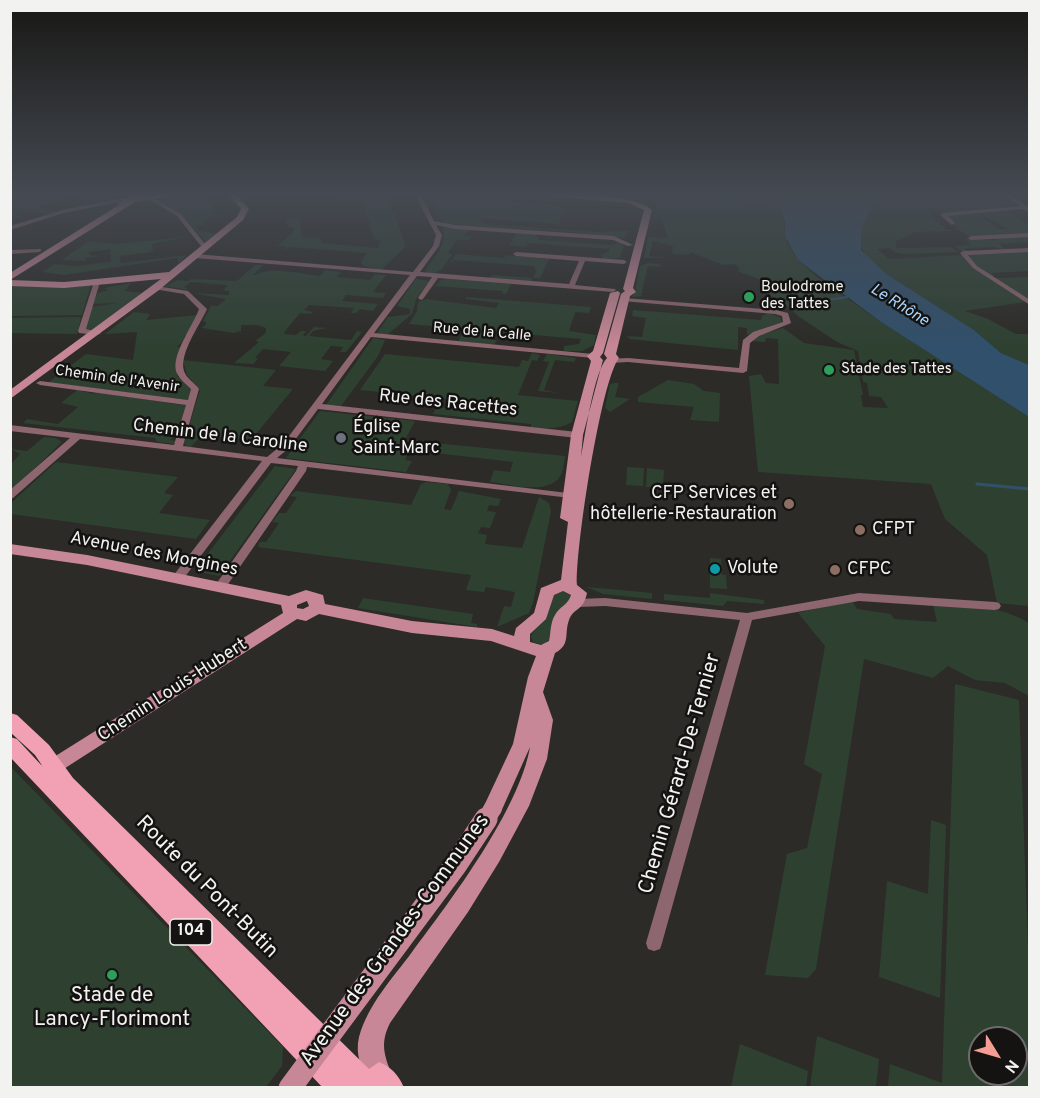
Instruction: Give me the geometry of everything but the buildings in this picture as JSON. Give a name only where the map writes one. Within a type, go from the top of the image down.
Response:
[{"type":"main road","name":"Route du Pont-Butin","points":[[10,720],[42,750],[47,771],[340,1088]]},
{"type":"main road","name":"Route du Pont-Butin","points":[[10,744],[66,784],[380,1083]]},
{"type":"street","points":[[10,267],[49,244]]},
{"type":"street","points":[[10,277],[60,244]]},
{"type":"street","points":[[10,405],[207,246],[203,244]]},
{"type":"street","points":[[177,579],[268,460],[286,446],[437,244]]},
{"type":"street","name":"Avenue des Grandes-Communes","points":[[530,644],[558,641],[557,627],[570,592],[569,505],[574,497],[581,455],[604,357],[635,244]]},
{"type":"street","name":"Avenue des Grandes-Communes","points":[[629,262],[630,245]]},
{"type":"street","points":[[10,252],[39,250]]},
{"type":"street","points":[[1029,250],[963,253],[975,267],[1029,303]]},
{"type":"street","points":[[516,254],[629,262]]},
{"type":"street","points":[[195,256],[621,292]]},
{"type":"street","points":[[571,287],[583,259]]},
{"type":"street","points":[[10,283],[51,285],[172,275]]},
{"type":"street","points":[[421,298],[436,276]]},
{"type":"street","points":[[97,282],[82,331],[97,333]]},
{"type":"street","points":[[156,288],[186,292],[202,307],[202,312],[183,352],[180,369],[195,389],[178,448]]},
{"type":"street","name":"Rue de la Calle","points":[[369,335],[742,371],[746,342],[756,334],[786,324],[785,315],[769,311],[621,292]]},
{"type":"street","points":[[10,396],[85,343]]},
{"type":"street","name":"Avenue des Grandes-Communes","points":[[581,455],[577,435],[604,357]]},
{"type":"street","name":"Chemin de l'Avenir","points":[[40,383],[191,404]]},
{"type":"street","name":"Rue des Racettes","points":[[316,406],[577,435]]},
{"type":"street","name":"Chemin de la Caroline","points":[[10,428],[574,497]]},
{"type":"street","points":[[10,496],[78,436]]},
{"type":"street","points":[[220,587],[303,465]]},
{"type":"street","name":"Avenue des Morgines","points":[[10,549],[220,587],[291,608]]},
{"type":"street","name":"Avenue des Grandes-Communes","points":[[380,1083],[369,1049],[372,1032],[381,1014],[495,851],[523,800],[535,766],[544,719],[543,705],[535,684],[530,644],[538,620],[546,606],[547,592],[570,592]]},
{"type":"street","points":[[570,592],[605,602],[747,617],[859,597],[995,606]]},
{"type":"street","points":[[291,608],[306,615],[317,608],[412,627],[492,635],[530,644]]},
{"type":"street","name":"Chemin Louis-Hubert","points":[[47,771],[291,608]]},
{"type":"street","name":"Chemin Gérard-De-Ternier","points":[[654,943],[747,617]]},
{"type":"street","name":"Avenue des Grandes-Communes","points":[[290,1088],[455,866],[493,808],[522,744],[535,684]]},
{"type":"green space","points":[[84,244],[152,244],[153,252],[119,256],[121,263],[187,255],[179,263],[177,258],[64,275],[42,272],[55,264],[76,266],[111,262],[111,254],[102,255],[111,253],[110,249],[89,252],[89,255],[98,256],[86,258],[85,261],[62,260]]},
{"type":"green space","points":[[336,244],[378,248],[380,244],[406,246],[381,270],[363,266],[361,262],[367,253],[290,247],[282,251],[286,247],[278,246]]},
{"type":"green space","points":[[453,244],[448,253],[453,254],[443,268],[437,272],[428,273],[425,271],[442,245]]},
{"type":"green space","points":[[510,244],[527,244],[526,247]]},
{"type":"green space","points":[[545,244],[624,246],[620,258],[604,259],[600,254],[609,252],[610,249]]},
{"type":"green space","points":[[647,244],[652,244],[649,256],[664,258],[644,258]]},
{"type":"green space","points":[[666,244],[788,244],[798,260],[818,278],[881,322],[1029,417],[1029,606],[997,603],[987,555],[945,519],[931,484],[758,472],[749,376],[761,374],[766,383],[779,384],[778,339],[766,338],[765,342],[750,341],[758,335],[783,328],[804,343],[854,350],[863,395],[861,395],[863,407],[888,408],[881,397],[869,396],[867,383],[863,382],[858,351],[837,342],[798,316],[781,300],[773,298],[759,279],[737,271],[740,270],[735,264],[723,265],[690,252],[689,255],[672,254],[673,246]]},
{"type":"green space","points":[[896,244],[896,248],[951,247],[958,252],[905,254],[897,253],[889,248],[877,249],[889,259],[963,255],[973,267],[1025,302],[965,311],[988,319],[1016,334],[1029,334],[1029,365],[1001,353],[974,330],[885,273],[868,258],[860,246]]},
{"type":"green space","points":[[1000,244],[1006,250],[995,247],[965,248],[967,251],[961,251],[955,246]]},
{"type":"green space","points":[[1029,251],[1029,271],[991,273],[995,276],[983,272],[968,254]]},
{"type":"green space","points":[[456,254],[549,259],[540,278],[533,278],[536,272],[534,266],[454,260],[450,263]]},
{"type":"green space","points":[[648,263],[659,264],[662,267],[648,266],[641,295],[644,296],[632,297],[640,266]]},
{"type":"green space","points":[[255,265],[263,265],[253,275],[277,271],[320,276],[325,270],[341,272],[337,277],[370,280],[375,274],[386,275],[373,292],[386,293],[383,298],[346,295],[342,301],[378,304],[373,311],[360,309],[356,313],[351,313],[354,308],[309,305],[304,310],[313,312],[311,314],[300,313],[285,331],[284,334],[296,335],[301,331],[306,331],[303,336],[306,336],[314,327],[326,328],[313,331],[309,336],[351,340],[357,331],[362,332],[346,352],[340,352],[343,347],[331,346],[321,359],[333,361],[325,371],[279,366],[291,352],[263,349],[253,364],[234,363],[259,342],[255,341],[266,333],[266,328],[257,325],[241,325],[241,331],[234,333],[202,328],[207,323],[203,321],[211,306],[218,306],[226,299],[192,293],[229,295],[229,291],[223,291],[228,285],[191,282],[184,287],[189,290],[165,286],[178,280],[191,279],[237,281]]},
{"type":"green space","points":[[492,275],[533,278],[531,282],[490,278]]},
{"type":"green space","points":[[1029,277],[1029,302],[994,278]]},
{"type":"green space","points":[[416,279],[429,281],[416,299],[412,314],[387,335],[377,333],[388,317],[410,314],[410,309],[397,306]]},
{"type":"green space","points":[[441,280],[511,284],[506,294],[502,294],[503,291],[435,286]]},
{"type":"green space","points":[[131,283],[125,291],[143,293],[91,331],[85,329],[91,307],[118,303],[92,304],[98,293],[108,290],[104,288]]},
{"type":"green space","points":[[91,284],[82,315],[11,316],[10,285]]},
{"type":"green space","points":[[466,297],[591,307],[589,313],[575,312],[569,331],[596,335],[594,345],[582,351],[564,351],[564,346],[579,344],[581,339],[488,331],[485,337],[497,341],[493,345],[458,341],[465,329],[409,324],[417,311],[418,302],[426,299],[496,308],[499,303],[465,299]]},
{"type":"green space","points":[[633,310],[761,320],[762,316],[768,313],[780,317],[782,322],[747,335],[747,328],[738,327],[738,350],[630,339],[627,336],[642,337],[646,318],[632,316]]},
{"type":"green space","points":[[134,312],[150,314],[146,320],[198,315],[188,335],[183,338],[186,339],[177,347],[183,347],[177,376],[191,387],[189,400],[51,383],[50,381],[86,354],[133,360],[137,332],[105,334]]},
{"type":"green space","points":[[11,318],[81,318],[77,334],[11,333]]},
{"type":"green space","points":[[373,338],[385,340],[378,356],[341,406],[326,405]]},
{"type":"green space","points":[[532,353],[540,355],[537,361],[532,360],[518,395],[578,401],[572,422],[567,425],[542,428],[531,427],[531,424],[433,414],[437,407],[509,414],[512,406],[360,390],[385,354],[519,367],[522,360],[528,361]]},
{"type":"green space","points":[[547,354],[576,358],[574,362],[555,360],[544,390],[559,393],[538,391],[549,362],[543,361]]},
{"type":"green space","points":[[183,360],[276,370],[263,386],[293,389],[251,440],[202,435],[191,447],[186,446],[184,443],[200,390],[187,375]]},
{"type":"green space","points":[[668,380],[694,384],[704,391],[720,393],[719,422],[690,420],[694,407],[638,402],[638,397]]},
{"type":"green space","points":[[619,383],[615,397],[630,399],[610,412],[605,408],[610,384]]},
{"type":"green space","points":[[77,390],[189,406],[179,431],[169,430],[165,435],[173,437],[170,440],[176,441],[174,444],[157,442],[155,438],[23,423],[27,419],[58,424],[78,407],[61,403]]},
{"type":"green space","points":[[320,411],[415,421],[405,440],[565,456],[563,468],[559,478],[553,483],[526,487],[490,482],[494,470],[510,472],[513,462],[410,450],[405,460],[412,461],[406,472],[286,458]]},
{"type":"green space","points":[[44,437],[56,438],[62,442],[11,491],[11,464],[20,454],[11,449],[27,451]]},
{"type":"green space","points":[[56,462],[178,477],[164,493],[173,495],[159,513],[210,520],[196,539],[11,514],[11,503]]},
{"type":"green space","points":[[275,466],[296,469],[219,576],[199,572],[196,569]]},
{"type":"green space","points":[[627,467],[644,468],[643,486],[626,485]]},
{"type":"green space","points":[[647,468],[664,470],[663,488],[646,487]]},
{"type":"green space","points":[[426,482],[448,484],[451,490],[444,509],[451,510],[459,491],[501,499],[498,506],[489,505],[487,511],[496,512],[490,528],[481,527],[478,533],[487,535],[485,544],[522,548],[539,497],[549,503],[551,511],[533,603],[529,613],[497,627],[504,606],[511,607],[515,592],[486,587],[484,592],[466,590],[471,575],[258,547],[259,542],[266,542],[279,523],[272,522],[279,513],[286,513],[297,497],[290,496],[296,491],[411,505],[421,484]]},
{"type":"green space","points":[[710,558],[721,559],[722,575],[726,575],[727,589],[710,588]]},
{"type":"green space","points":[[587,587],[652,593],[652,599],[603,594]]},
{"type":"green space","points":[[562,591],[572,596],[550,639],[544,645],[533,642],[531,636],[554,595]]},
{"type":"green space","points":[[710,593],[764,600],[764,604],[727,601],[723,606],[664,600],[664,594],[710,598]]},
{"type":"green space","points":[[363,598],[473,614],[471,623],[477,624],[477,627],[358,608]]},
{"type":"green space","points":[[852,600],[857,609],[891,614],[894,619],[937,622],[933,604],[970,606],[1018,617],[1029,623],[1029,696],[1005,683],[975,680],[948,666],[933,678],[864,659],[816,969],[808,978],[765,975],[787,854],[807,848],[822,774],[804,764],[825,646],[798,613]]},
{"type":"green space","points":[[955,684],[1019,700],[1029,976],[1029,1087],[888,1087],[890,1064],[942,1083]]},
{"type":"green space","name":"Stade de Lancy-Florimont","points":[[11,767],[283,1047],[282,1066],[266,1087],[11,1087]]},
{"type":"green space","points":[[931,820],[946,825],[940,998],[879,977],[887,881],[928,894]]},
{"type":"green space","points":[[817,1036],[879,1059],[876,1087],[810,1087]]},
{"type":"green space","points":[[740,1044],[808,1071],[806,1087],[731,1087]]},
{"type":"water","name":"Le Rhône","points":[[789,244],[861,244],[861,250],[885,273],[974,330],[1001,353],[1029,365],[1029,417],[881,322],[798,260]]},
{"type":"waterway","points":[[803,304],[847,297]]},
{"type":"waterway","points":[[837,299],[848,297]]},
{"type":"waterway","points":[[977,484],[1030,489]]},
{"type":"place","name":"Boulodrome des Tattes","points":[[749,297]]},
{"type":"place","name":"Stade des Tattes","points":[[829,370]]},
{"type":"place","name":"Église Saint-Marc","points":[[341,438]]},
{"type":"place","name":"CFP Services et hôtellerie-Restauration","points":[[789,504]]},
{"type":"place","name":"CFPT","points":[[860,530]]},
{"type":"place","name":"Volute","points":[[715,569]]},
{"type":"place","name":"CFPC","points":[[835,570]]},
{"type":"place","name":"Stade de Lancy-Florimont","points":[[112,975]]}]
